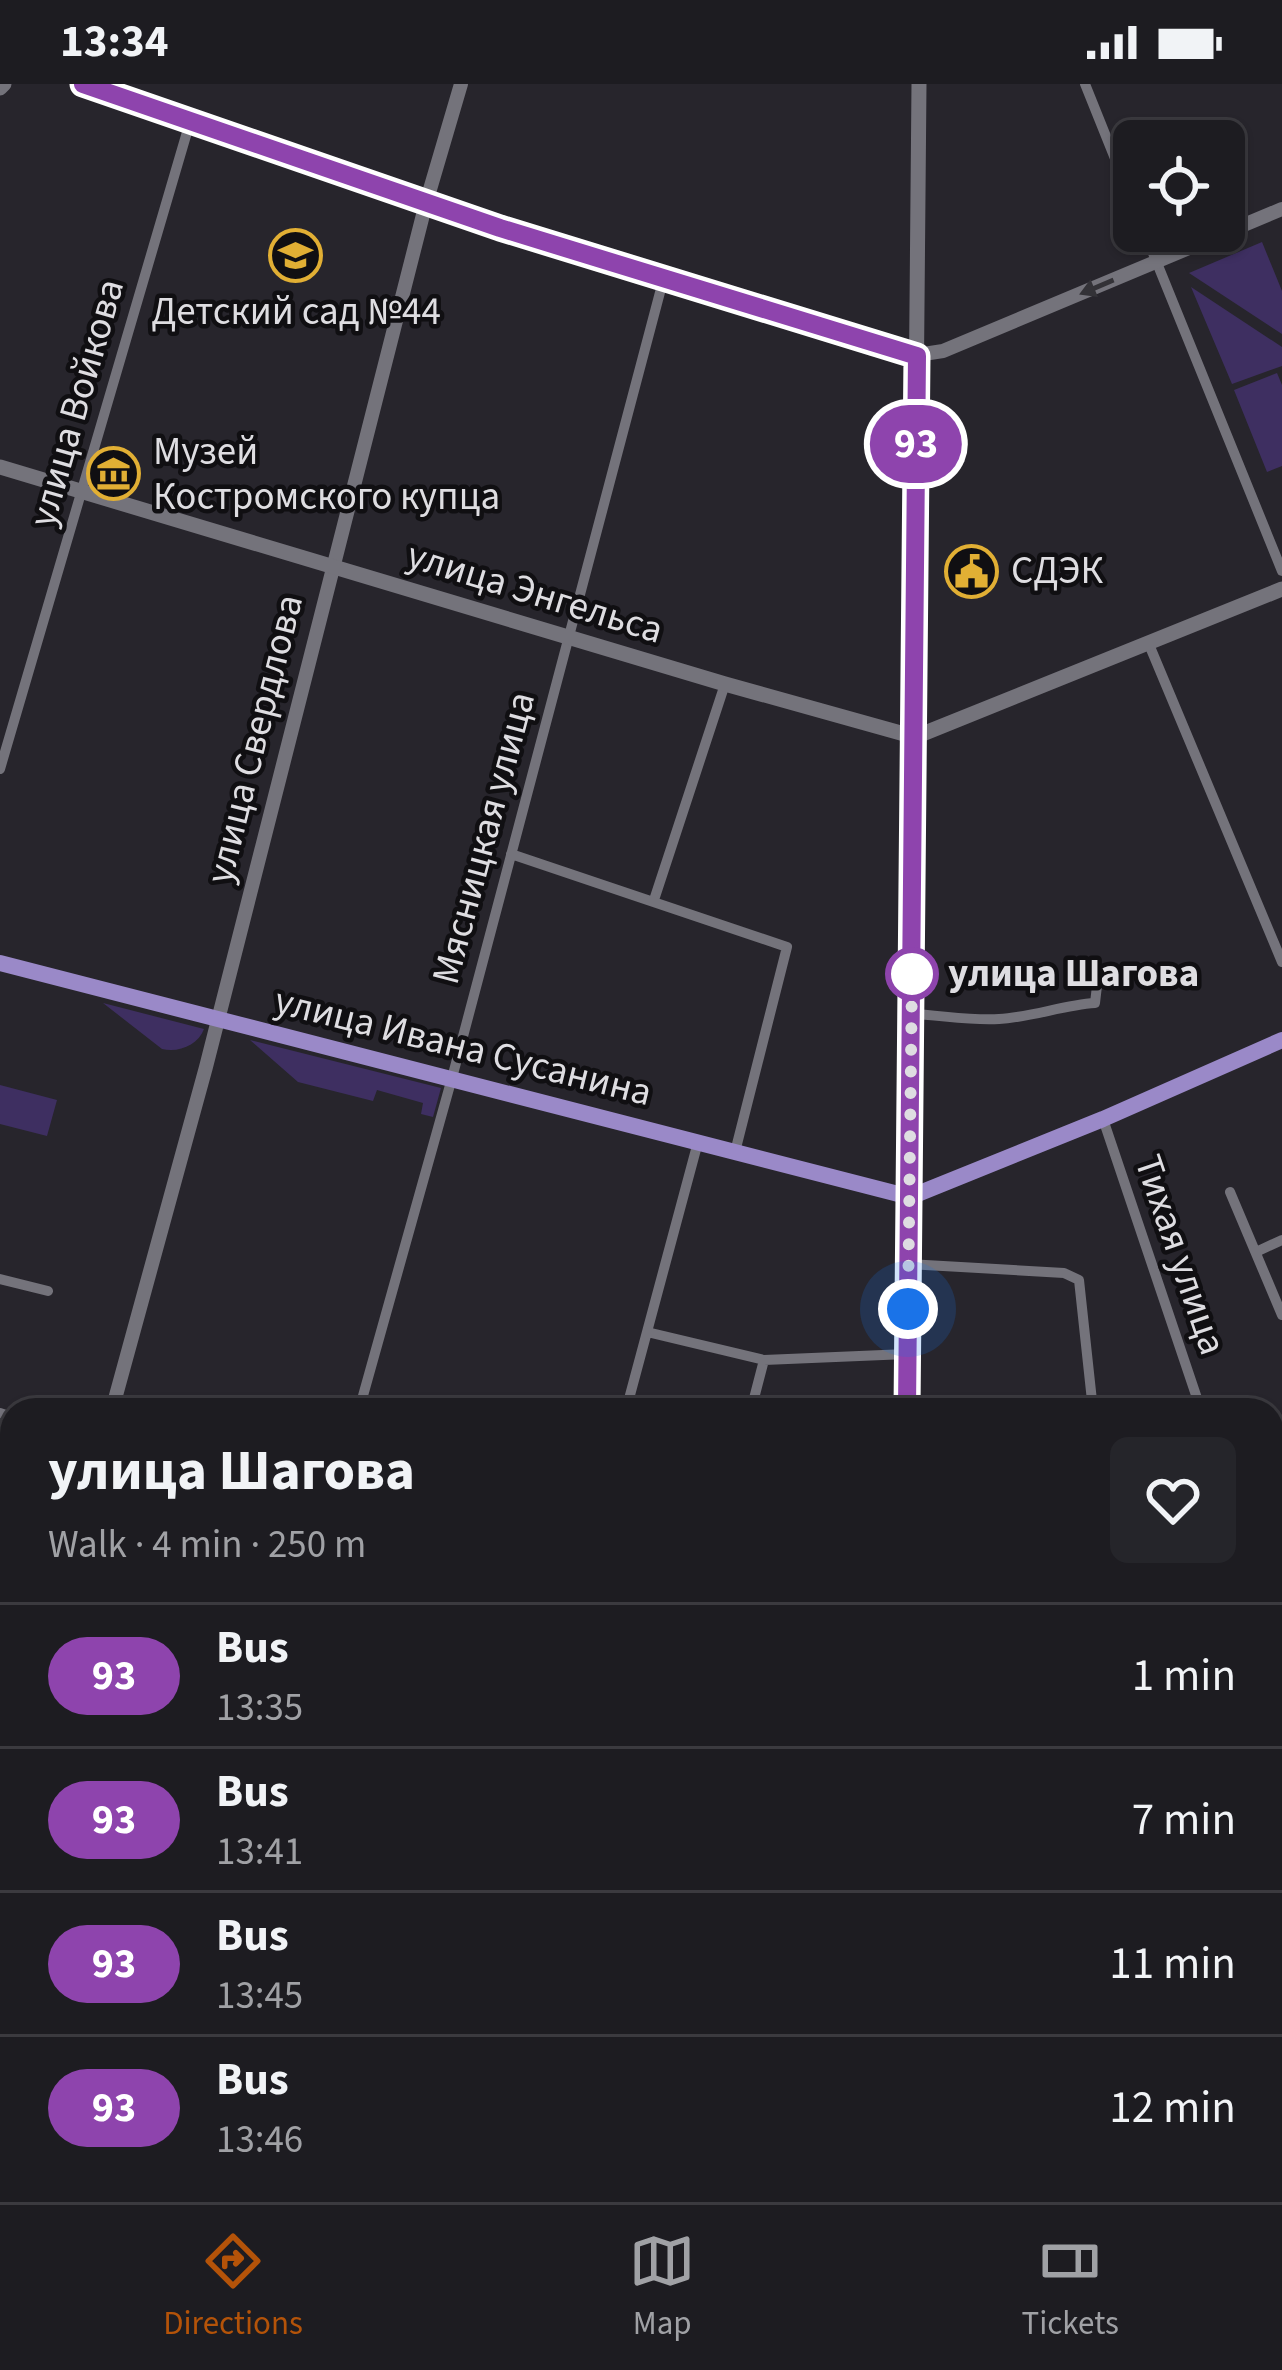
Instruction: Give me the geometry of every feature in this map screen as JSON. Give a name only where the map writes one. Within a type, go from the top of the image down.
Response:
[{"type":"main road","points":[[907,1398],[919,84]]},
{"type":"main road","name":"улица Энгельса","points":[[0,466],[915,737]]},
{"type":"main road","points":[[915,737],[1282,590]]},
{"type":"main road","name":"улица Ивана Сусанина","points":[[0,963],[910,1197]]},
{"type":"main road","points":[[910,1197],[1282,1040]]},
{"type":"street","points":[[84,84],[663,281],[917,356],[943,352],[1282,209]]},
{"type":"street","name":"улица Свердлова","points":[[115,1398],[461,84]]},
{"type":"street","points":[[1085,84],[1113,154]]},
{"type":"street","name":"улица Войкова","points":[[0,770],[190,122]]},
{"type":"street","points":[[1152,252],[1282,571]]},
{"type":"street","name":"Мясницкая улица","points":[[362,1398],[663,281]]},
{"type":"street","points":[[1148,642],[1282,962]]},
{"type":"street","points":[[654,900],[725,684]]},
{"type":"street","points":[[511,854],[787,947],[735,1151]]},
{"type":"street","points":[[911,1014],[1002,1019],[1054,1014],[1068,1005],[1094,1003],[1098,977]]},
{"type":"street","name":"Тихая улица","points":[[1103,1119],[1197,1398]]},
{"type":"street","points":[[629,1398],[698,1142]]},
{"type":"street","points":[[1230,1192],[1282,1315]]},
{"type":"street","points":[[1256,1252],[1282,1240]]},
{"type":"street","points":[[908,1264],[1064,1273],[1079,1280],[1092,1398]]},
{"type":"street","points":[[0,1279],[48,1291]]},
{"type":"street","points":[[647,1331],[764,1360],[907,1354]]},
{"type":"street","points":[[754,1398],[764,1360]]},
{"type":"shaded area","points":[[1262,242],[1282,291],[1282,334],[1189,273]]},
{"type":"shaded area","points":[[1191,287],[1282,347],[1282,366],[1232,384]]},
{"type":"shaded area","points":[[1277,373],[1282,385],[1282,466],[1267,472],[1234,390]]},
{"type":"shaded area","points":[[103,1003],[204,1029],[187,1046],[162,1049]]},
{"type":"shaded area","points":[[250,1040],[441,1088],[433,1117],[421,1114],[423,1103],[377,1090],[373,1101],[298,1082]]},
{"type":"shaded area","points":[[0,1085],[57,1100],[47,1136],[0,1124]]},
{"type":"bus line","name":"93","points":[[83,84],[500,228],[917,356],[907,1398]]},
{"type":"place","name":"Детский сад №44","points":[[296,255]]},
{"type":"place","name":"Музей Костромского купца","points":[[114,474]]},
{"type":"place","name":"СДЭК","points":[[972,571]]},
{"type":"place","name":"улица Шагова","points":[[912,974]]},
{"type":"route","points":[[908,1309],[912,974]]}]
